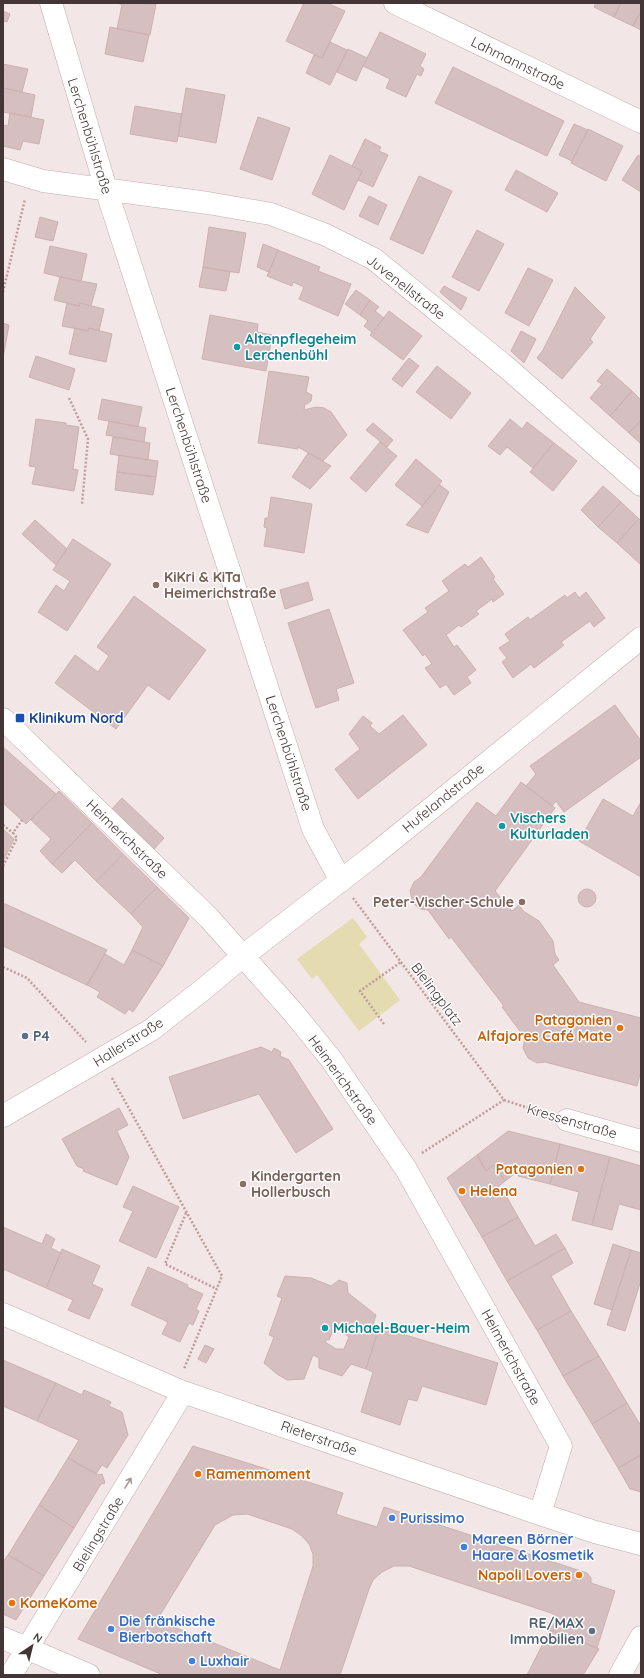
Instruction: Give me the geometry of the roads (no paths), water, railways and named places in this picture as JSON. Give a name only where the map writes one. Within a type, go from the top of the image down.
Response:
[{"type":"street","name":"Lerchenbühlstraße","points":[[51,3],[106,189],[313,829],[341,881]]},
{"type":"street","name":"Lahmannstraße","points":[[395,3],[641,122]]},
{"type":"street","name":"Juvenellstraße","points":[[3,169],[43,181],[271,214],[326,235],[374,259],[506,367],[641,485]]},
{"type":"street","name":"Hufelandstraße","points":[[243,956],[341,881],[641,638]]},
{"type":"street","name":"Heimerichstraße","points":[[3,719],[209,918],[331,1059],[403,1165],[561,1446],[540,1514]]},
{"type":"street","name":"Hallerstraße","points":[[3,1116],[102,1060],[151,1030],[243,956]]},
{"type":"street","name":"Kressenstraße","points":[[567,1120],[641,1141]]},
{"type":"street","name":"Rieterstraße","points":[[3,1314],[180,1390],[540,1514],[595,1532],[641,1544]]},
{"type":"street","name":"Bielingstraße","points":[[11,1675],[180,1390]]},
{"type":"street","points":[[620,1675],[641,1637]]},
{"type":"street","points":[[3,1638],[89,1675]]},
{"type":"place","name":"Altenpflegeheim Lerchenbühl","points":[[237,347]]},
{"type":"place","name":"KiKri & KiTa Heimerichstraße","points":[[156,585]]},
{"type":"place","name":"Klinikum Nord","points":[[20,718]]},
{"type":"place","name":"Vischers Kulturladen","points":[[502,826]]},
{"type":"place","name":"Peter-Vischer-Schule","points":[[522,902]]},
{"type":"place","name":"Patagonien Alfajores Café Mate","points":[[620,1028]]},
{"type":"place","name":"P4","points":[[25,1036]]},
{"type":"place","name":"Patagonien","points":[[581,1169]]},
{"type":"place","name":"Kindergarten Hollerbusch","points":[[243,1184]]},
{"type":"place","name":"Helena","points":[[462,1191]]},
{"type":"place","name":"Michael-Bauer-Heim","points":[[325,1328]]},
{"type":"place","name":"Ramenmoment","points":[[198,1474]]},
{"type":"place","name":"Purissimo","points":[[392,1518]]},
{"type":"place","name":"Mareen Börner Haare & Kosmetik","points":[[464,1547]]},
{"type":"place","name":"Napoli Lovers","points":[[579,1575]]},
{"type":"place","name":"KomeKome","points":[[12,1603]]},
{"type":"place","name":"Die fränkische Bierbotschaft","points":[[111,1629]]},
{"type":"place","name":"RE/MAX Immobilien","points":[[592,1631]]},
{"type":"place","name":"Luxhair","points":[[192,1661]]}]
